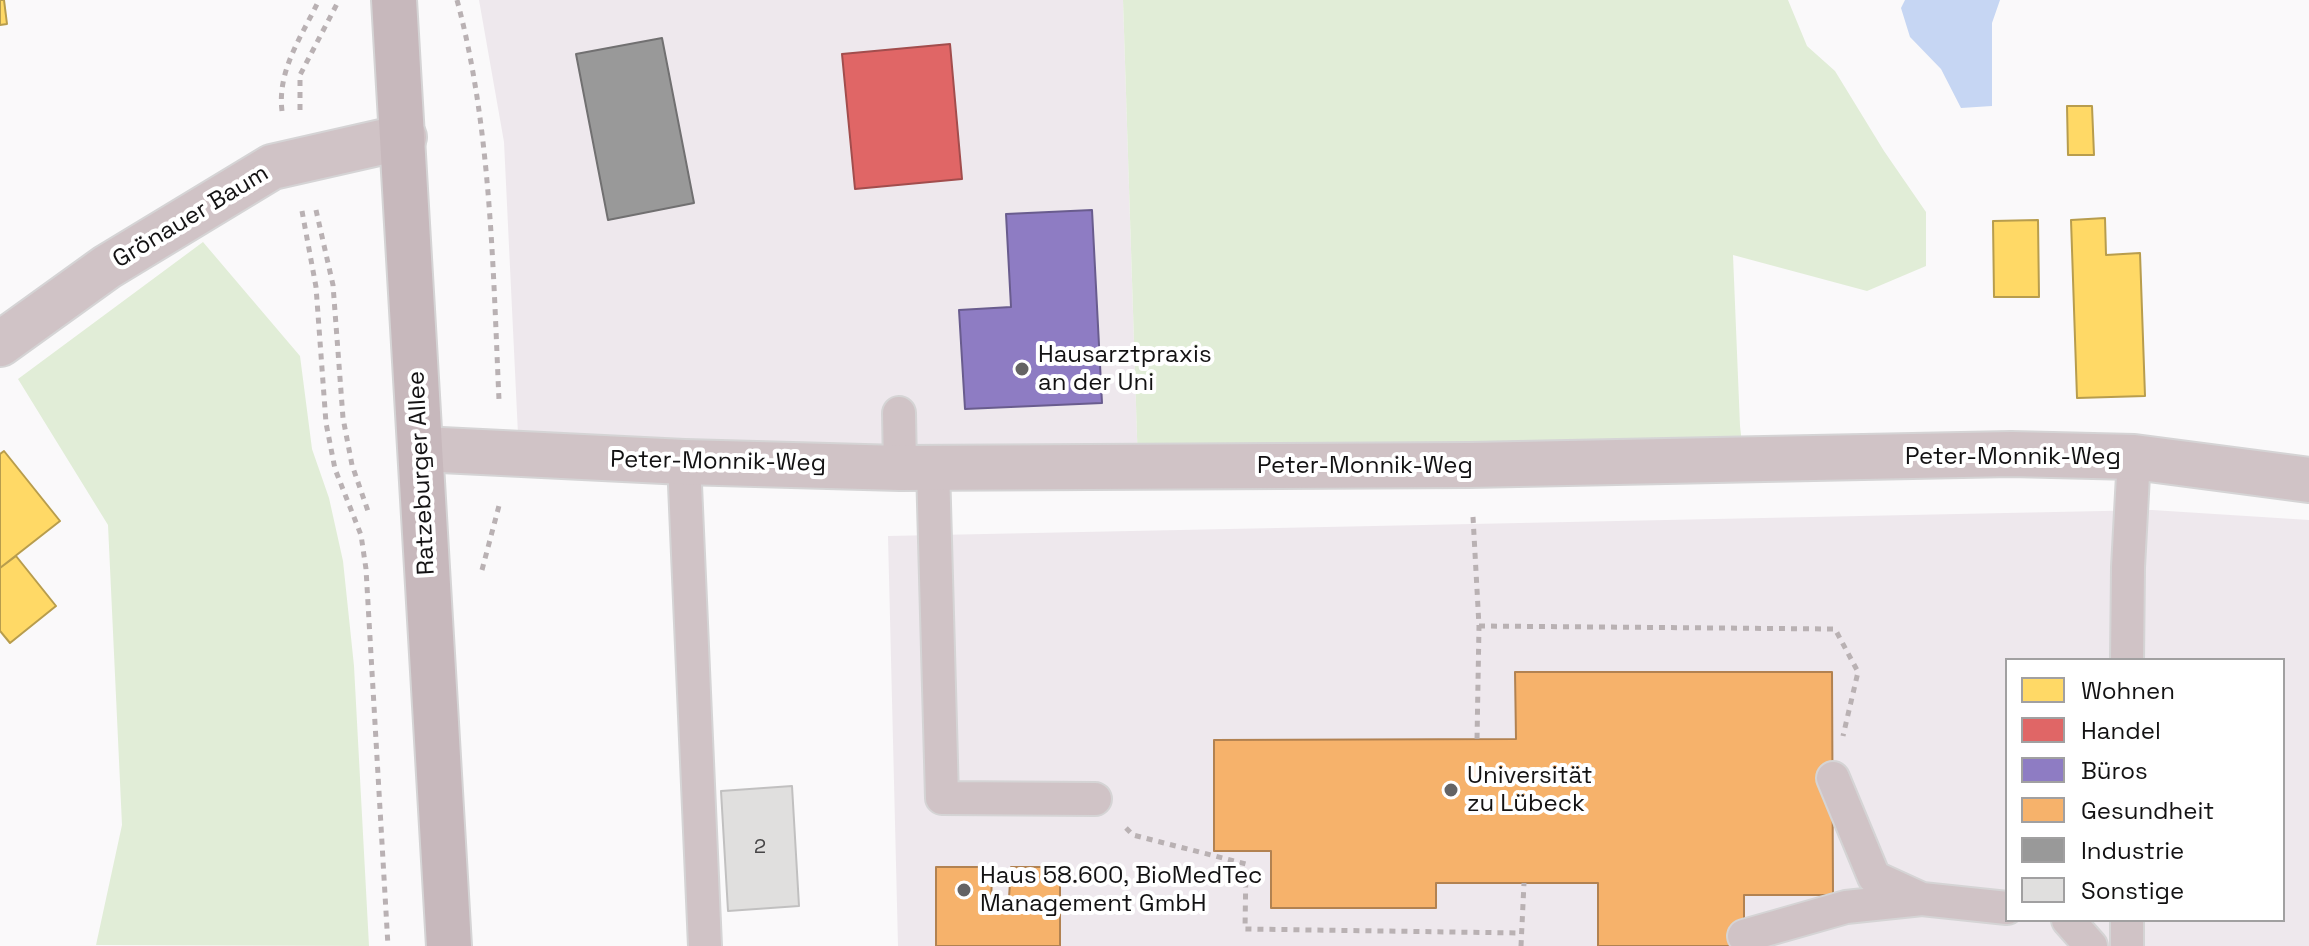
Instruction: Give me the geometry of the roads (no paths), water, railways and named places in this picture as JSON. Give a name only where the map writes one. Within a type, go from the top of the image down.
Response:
[{"type":"main road","name":"Ratzeburger Allee","points":[[394,0],[449,946]]},
{"type":"street","name":"Grönauer Baum","points":[[0,344],[107,267],[272,167],[404,137]]},
{"type":"street","name":"Peter-Monnik-Weg","points":[[421,449],[684,462],[916,467],[1469,465],[2011,454],[2134,457],[2309,480]]},
{"type":"lane","points":[[899,413],[916,467],[942,798],[1095,799]]},
{"type":"lane","points":[[2127,658],[2134,457]]},
{"type":"lane","points":[[684,462],[705,946]]},
{"type":"lane","points":[[1833,778],[1874,877],[1922,899]]},
{"type":"lane","points":[[1846,907],[1874,877]]},
{"type":"lane","points":[[1744,936],[1846,907],[1922,899],[2005,908]]},
{"type":"lane","points":[[2070,922],[2091,946]]},
{"type":"lane","points":[[2127,922],[2127,946]]},
{"type":"water","points":[[1905,0],[2000,0],[1992,23],[1992,106],[1961,108],[1941,69],[1910,37],[1901,8]]},
{"type":"place","name":"Hausarztpraxis an der Uni","points":[[1022,369]]},
{"type":"place","name":"Universität zu Lübeck","points":[[1451,790]]},
{"type":"place","name":"Haus 58.600, BioMedTec Management GmbH","points":[[964,890]]}]
